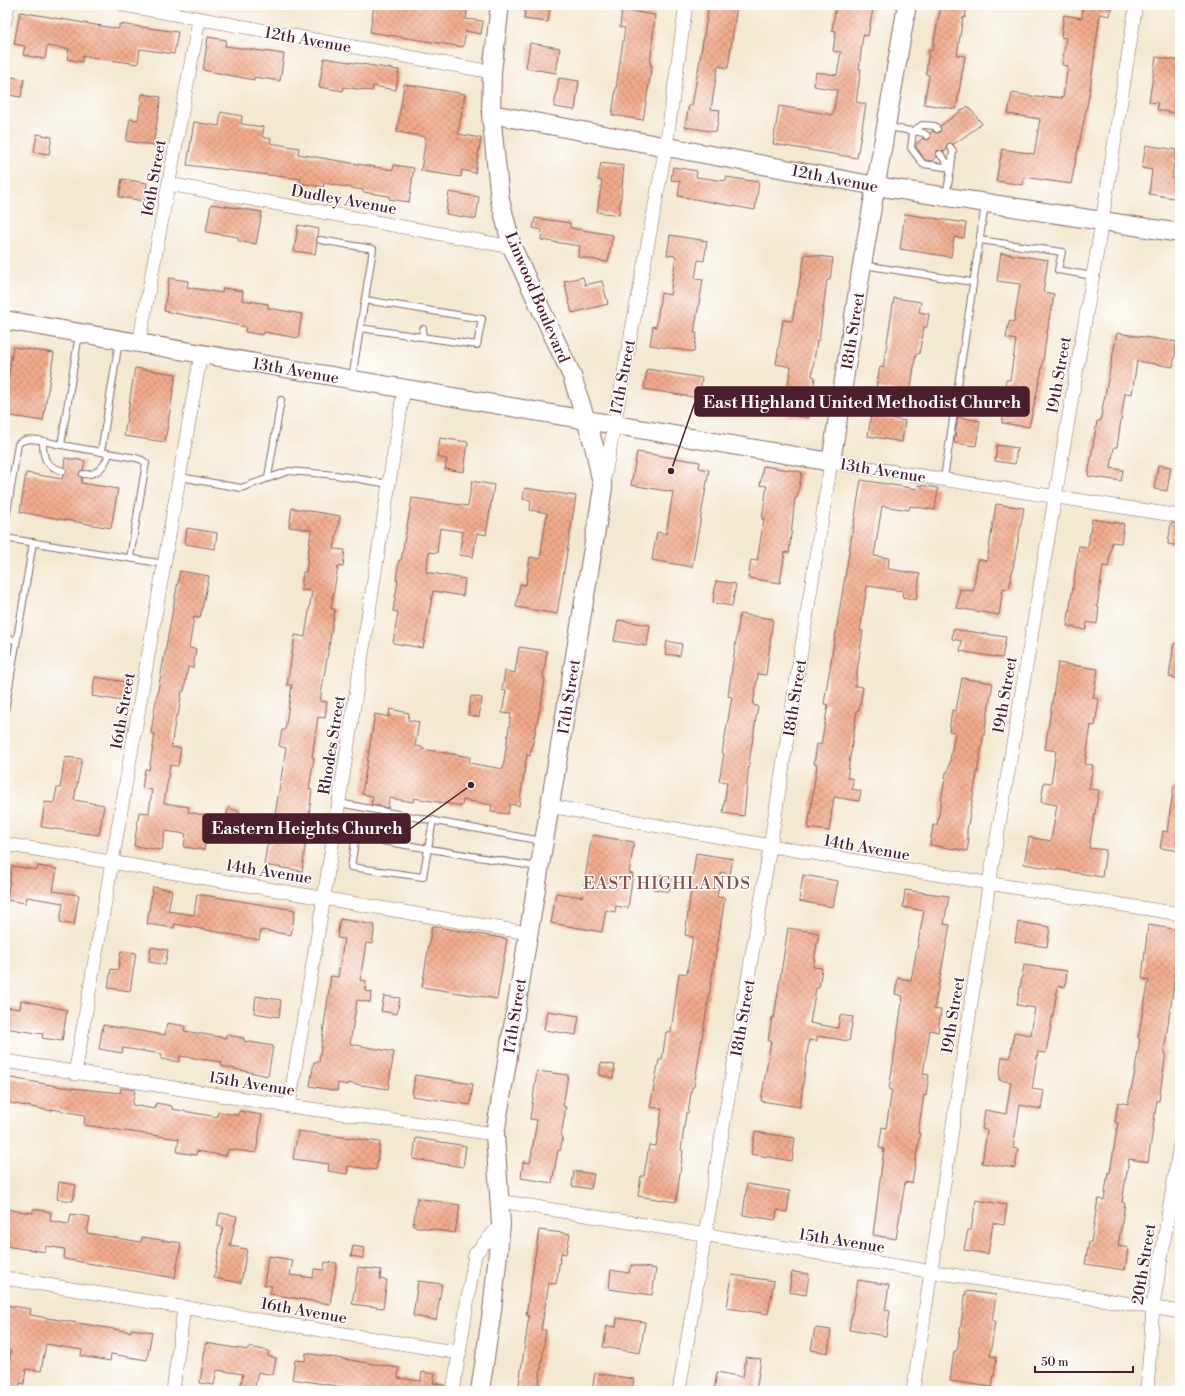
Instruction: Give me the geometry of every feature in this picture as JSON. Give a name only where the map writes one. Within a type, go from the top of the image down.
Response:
[{"type":"street","points":[[5,21],[8,5]]},
{"type":"street","name":"12th Avenue","points":[[124,5],[199,20],[492,72]]},
{"type":"street","name":"Linwood Boulevard","points":[[500,5],[492,72],[492,114],[500,200],[512,247],[572,376],[586,420]]},
{"type":"street","name":"17th Street","points":[[480,1391],[492,1311],[500,1224],[495,1134],[613,424],[666,146],[686,5]]},
{"type":"street","name":"18th Street","points":[[679,1391],[770,847],[862,265],[907,5]]},
{"type":"street","name":"19th Street","points":[[913,1391],[989,884],[1093,276],[1136,5]]},
{"type":"street","name":"16th Street","points":[[139,343],[199,20]]},
{"type":"street","name":"12th Avenue","points":[[492,114],[876,186],[1180,234]]},
{"type":"street","name":"Dudley Avenue","points":[[169,184],[512,247]]},
{"type":"street","name":"13th Avenue","points":[[5,320],[831,462],[1180,516]]},
{"type":"street","name":"16th Street","points":[[75,1074],[201,353]]},
{"type":"street","name":"Rhodes Street","points":[[289,1106],[324,897],[404,388]]},
{"type":"street","points":[[586,420],[594,446],[603,488]]},
{"type":"street","name":"14th Avenue","points":[[550,806],[770,847],[1180,914]]},
{"type":"street","name":"14th Avenue","points":[[5,844],[112,863],[324,897],[528,933]]},
{"type":"street","name":"15th Avenue","points":[[5,1061],[75,1074],[289,1106],[495,1134]]},
{"type":"street","name":"20th Street","points":[[1147,1391],[1153,1307],[1180,1144]]},
{"type":"street","name":"15th Avenue","points":[[499,1201],[705,1236],[931,1270],[1180,1312]]},
{"type":"street","points":[[453,1391],[475,1254],[500,1224]]},
{"type":"street","name":"16th Avenue","points":[[5,1278],[460,1353]]},
{"type":"street","points":[[173,1391],[184,1307]]},
{"type":"lane","points":[[937,128],[935,126],[922,125],[914,131],[911,148],[923,164],[951,168]]},
{"type":"lane","points":[[886,127],[924,133],[926,136]]},
{"type":"lane","points":[[946,198],[953,151],[950,147]]},
{"type":"lane","points":[[940,154],[951,168]]},
{"type":"lane","points":[[944,479],[972,282],[985,204]]},
{"type":"lane","points":[[320,240],[373,249],[351,379]]},
{"type":"lane","points":[[980,240],[1062,252],[1058,270],[1093,276]]},
{"type":"lane","points":[[862,265],[972,282]]},
{"type":"lane","points":[[360,328],[477,345],[482,319],[443,315],[365,300]]},
{"type":"lane","points":[[422,337],[424,329]]},
{"type":"lane","points":[[61,446],[79,332]]},
{"type":"lane","points":[[440,340],[441,332]]},
{"type":"lane","points":[[455,342],[457,335]]},
{"type":"lane","points":[[101,452],[120,339]]},
{"type":"lane","points":[[268,478],[281,400]]},
{"type":"lane","points":[[5,525],[18,444],[22,440],[29,439],[142,460],[146,463],[130,558]]},
{"type":"lane","points":[[43,442],[43,454],[46,461],[51,468],[63,471]]},
{"type":"lane","points":[[83,474],[89,475],[97,472],[103,467],[109,454]]},
{"type":"lane","points":[[180,477],[241,488],[290,471],[336,475],[389,484]]},
{"type":"lane","points":[[5,538],[165,564]]},
{"type":"lane","points":[[5,711],[34,542]]},
{"type":"lane","points":[[5,639],[17,640]]},
{"type":"lane","points":[[339,803],[544,841]]},
{"type":"lane","points":[[356,836],[351,867],[423,877],[433,820]]},
{"type":"lane","points":[[334,833],[540,867]]},
{"type":"building","points":[[374,5],[468,5],[466,19],[483,21],[481,34],[466,31],[463,47],[370,32]]},
{"type":"building","points":[[526,5],[550,6],[548,22],[524,19]]},
{"type":"building","points":[[709,5],[737,5],[728,68],[718,66],[711,109],[720,110],[716,132],[685,127],[689,105],[692,106]]},
{"type":"building","points":[[836,5],[854,5],[873,8],[868,36],[863,35],[859,69],[861,69],[856,102],[866,104],[857,158],[773,144],[779,106],[833,115],[837,90],[814,86],[816,72],[837,75],[841,52],[833,51],[836,31],[832,30]]},
{"type":"building","points":[[941,5],[967,5],[965,18],[963,17],[957,55],[965,56],[956,109],[924,104],[929,75],[926,74],[929,50],[932,51]]},
{"type":"building","points":[[1082,5],[1112,5],[1110,16],[1100,14],[1089,96],[1071,184],[1024,177],[1023,185],[996,181],[1002,149],[1034,154],[1040,119],[1008,114],[1012,93],[1044,98],[1044,96],[1063,98],[1068,66],[1062,65],[1066,38],[1061,37],[1064,15],[1082,18]]},
{"type":"building","points":[[622,10],[655,15],[650,65],[652,65],[643,120],[612,115],[625,28],[620,27]]},
{"type":"building","points":[[20,12],[119,29],[119,24],[178,32],[174,54],[140,49],[138,64],[83,56],[82,62],[67,59],[69,49],[47,46],[45,59],[23,55],[25,46],[14,44]]},
{"type":"building","points":[[208,37],[226,40],[225,46],[284,54],[280,81],[254,77],[254,80],[203,70]]},
{"type":"building","points":[[530,43],[560,48],[556,73],[526,68]]},
{"type":"building","points":[[1156,57],[1180,61],[1180,114],[1157,110],[1158,103],[1149,102]]},
{"type":"building","points":[[324,58],[399,70],[396,90],[373,86],[372,91],[344,87],[343,91],[319,87]]},
{"type":"building","points":[[11,77],[24,79],[21,97],[8,95]]},
{"type":"building","points":[[559,78],[579,81],[575,110],[554,107]]},
{"type":"building","points":[[404,84],[465,94],[458,134],[481,138],[475,173],[462,170],[461,177],[421,171],[426,137],[397,132]]},
{"type":"building","points":[[142,94],[161,97],[153,145],[126,141],[130,119],[138,120]]},
{"type":"building","points":[[968,106],[982,124],[954,144],[948,143],[944,152],[938,150],[936,153],[937,157],[931,161],[925,160],[916,147],[916,144],[923,138],[926,140],[930,139],[930,133],[933,131],[937,133],[940,132],[940,126]]},
{"type":"building","points":[[221,112],[242,116],[241,124],[264,127],[262,137],[271,139],[270,143],[299,148],[298,154],[393,170],[394,165],[414,168],[409,202],[389,199],[389,196],[363,192],[363,190],[324,183],[323,187],[300,183],[301,179],[187,165],[194,122],[219,126]]},
{"type":"building","points":[[37,134],[52,137],[49,154],[34,152]]},
{"type":"building","points":[[1146,145],[1176,150],[1172,178],[1180,179],[1180,199],[1149,194],[1152,170],[1142,168]]},
{"type":"building","points":[[601,163],[624,166],[619,215],[597,212],[602,181],[598,180]]},
{"type":"building","points":[[673,167],[697,171],[696,177],[726,181],[726,177],[759,182],[755,210],[678,196],[680,181],[671,180]]},
{"type":"building","points":[[122,179],[147,183],[144,201],[119,197]]},
{"type":"building","points":[[449,192],[479,197],[476,219],[446,214]]},
{"type":"building","points":[[211,204],[262,212],[256,244],[238,241],[238,237],[206,232]]},
{"type":"building","points":[[905,214],[966,223],[964,238],[954,237],[951,257],[900,249]]},
{"type":"building","points":[[535,218],[570,223],[570,228],[613,235],[608,262],[578,257],[580,246],[541,240],[542,230],[533,228]]},
{"type":"building","points":[[298,225],[319,229],[315,254],[294,251]]},
{"type":"building","points":[[670,235],[707,241],[704,261],[698,260],[695,279],[703,280],[694,333],[697,333],[694,352],[650,345],[653,326],[656,327],[661,293],[670,295],[676,256],[667,255]]},
{"type":"building","points":[[1001,253],[1048,260],[1043,292],[1054,294],[1041,374],[1029,427],[1002,423],[1006,399],[1003,399],[1006,380],[1010,380],[1016,340],[1006,338],[1009,321],[1014,322],[1020,284],[997,281]]},
{"type":"building","points":[[805,254],[833,258],[830,280],[827,280],[819,340],[817,340],[812,376],[815,377],[809,418],[783,414],[791,367],[776,364],[783,320],[792,321]]},
{"type":"building","points":[[583,277],[585,285],[602,281],[608,304],[572,313],[564,281]]},
{"type":"building","points":[[169,278],[188,281],[187,287],[222,293],[223,288],[243,291],[242,300],[268,304],[268,308],[302,314],[298,338],[264,332],[263,335],[245,332],[246,327],[164,311]]},
{"type":"building","points":[[894,298],[921,302],[919,312],[929,314],[927,327],[924,327],[919,354],[916,354],[910,393],[876,388],[880,367],[883,368]]},
{"type":"building","points":[[1117,333],[1177,342],[1173,367],[1137,361],[1132,394],[1125,393],[1117,447],[1114,447],[1111,468],[1123,470],[1121,481],[1088,476],[1097,421],[1100,421]]},
{"type":"building","points":[[13,347],[54,353],[43,421],[5,415],[5,399]]},
{"type":"building","points":[[135,368],[176,374],[165,442],[124,436]]},
{"type":"building","points":[[647,369],[702,378],[699,398],[644,389]]},
{"type":"building","points":[[871,415],[905,421],[902,442],[868,436]]},
{"type":"building","points":[[958,417],[980,421],[976,446],[954,443]]},
{"type":"building","points":[[440,438],[468,442],[464,472],[445,469],[447,459],[437,457]]},
{"type":"building","points":[[997,445],[1017,448],[1015,464],[995,461]]},
{"type":"building","points":[[637,452],[700,462],[699,468],[709,470],[692,567],[652,560],[657,532],[666,534],[673,492],[631,485]]},
{"type":"building","points":[[65,458],[85,461],[83,470],[79,473],[82,478],[81,483],[118,489],[111,528],[20,512],[26,473],[62,479],[63,475],[67,472],[64,467]]},
{"type":"building","points":[[1158,465],[1171,467],[1167,491],[1154,489]]},
{"type":"building","points":[[763,466],[802,472],[797,498],[795,498],[789,553],[785,552],[780,583],[748,578],[751,560],[757,561],[764,519],[762,519],[767,486],[760,485]]},
{"type":"building","points":[[861,480],[917,489],[918,485],[938,488],[935,510],[910,506],[909,510],[882,506],[874,556],[889,558],[888,569],[920,574],[916,600],[902,597],[903,591],[867,586],[860,631],[863,631],[855,686],[863,687],[859,710],[857,710],[847,778],[853,779],[852,789],[861,791],[859,801],[834,797],[829,831],[808,828],[817,764],[814,764],[817,744],[821,745],[828,705],[824,704]]},
{"type":"building","points":[[472,481],[494,485],[486,535],[477,533],[473,557],[459,555],[463,532],[440,528],[437,553],[429,552],[426,572],[465,579],[463,596],[433,591],[423,648],[393,643],[398,612],[393,611],[398,580],[396,580],[412,498],[468,506]]},
{"type":"building","points":[[525,488],[576,496],[557,614],[516,607],[520,584],[526,585],[530,557],[540,559],[547,513],[530,510],[531,500],[523,499]]},
{"type":"building","points":[[996,504],[1024,508],[1009,589],[1003,588],[999,615],[957,608],[960,589],[973,591],[978,559],[987,561]]},
{"type":"building","points":[[292,508],[340,516],[334,549],[345,550],[343,567],[338,566],[331,609],[335,609],[320,701],[327,702],[325,718],[318,717],[312,757],[314,758],[309,789],[312,790],[302,871],[264,865],[267,845],[270,845],[286,748],[279,746],[282,730],[285,730],[292,685],[287,685],[295,635],[305,637],[312,591],[301,590],[303,572],[306,572],[311,530],[289,527]]},
{"type":"building","points":[[1092,519],[1124,524],[1121,543],[1112,542],[1108,567],[1103,566],[1097,607],[1099,607],[1097,624],[1087,622],[1086,630],[1067,626],[1079,546],[1088,547]]},
{"type":"building","points":[[1171,523],[1180,524],[1180,546],[1168,544]]},
{"type":"building","points":[[187,528],[217,533],[215,549],[185,544]]},
{"type":"building","points":[[180,571],[209,576],[200,618],[194,617],[189,648],[196,649],[193,668],[188,667],[178,716],[176,715],[171,747],[181,748],[178,766],[170,765],[164,803],[189,807],[188,812],[209,816],[204,850],[184,847],[186,834],[165,831],[162,850],[134,846],[139,812],[149,813],[152,790],[142,788],[145,769],[149,770],[155,734],[151,733],[154,712]]},
{"type":"building","points":[[716,581],[736,584],[732,606],[713,603]]},
{"type":"building","points":[[740,614],[773,619],[766,675],[758,674],[753,705],[758,706],[749,763],[744,816],[723,813],[727,782],[719,781],[724,754],[722,753],[732,697],[728,696]]},
{"type":"building","points":[[618,620],[650,625],[647,646],[614,641]]},
{"type":"building","points":[[953,629],[1006,637],[1002,658],[960,651],[962,641],[952,639]]},
{"type":"building","points":[[667,641],[682,644],[680,656],[665,654]]},
{"type":"building","points":[[1174,643],[1180,644],[1180,679],[1169,677]]},
{"type":"building","points":[[519,647],[547,651],[543,677],[545,678],[542,699],[530,756],[527,755],[519,806],[510,804],[508,814],[491,812],[492,805],[463,800],[462,806],[414,798],[413,802],[389,798],[388,808],[371,804],[373,796],[362,794],[375,714],[389,717],[390,709],[409,713],[408,720],[419,722],[415,746],[422,747],[422,749],[470,757],[469,763],[503,769],[511,714],[502,713],[506,691],[502,690],[505,671],[515,673]]},
{"type":"building","points":[[1058,663],[1098,669],[1093,698],[1099,699],[1095,726],[1091,725],[1085,764],[1093,765],[1089,789],[1099,790],[1089,848],[1106,850],[1102,877],[1024,864],[1029,837],[1051,841],[1057,805],[1041,802],[1044,782],[1051,783],[1056,751],[1045,749]]},
{"type":"building","points":[[95,677],[126,682],[123,701],[92,696]]},
{"type":"building","points":[[962,678],[993,683],[967,830],[967,839],[969,839],[967,851],[930,845],[933,825],[937,825],[946,772],[948,772],[955,732],[949,731],[952,710],[956,711]]},
{"type":"building","points":[[471,696],[482,698],[479,717],[468,715]]},
{"type":"building","points":[[65,757],[82,759],[74,800],[104,805],[99,835],[41,827],[45,802],[54,803],[57,788],[60,788]]},
{"type":"building","points":[[1174,785],[1180,785],[1180,851],[1160,848],[1163,831],[1167,832]]},
{"type":"building","points":[[229,808],[240,812],[236,823],[225,819]]},
{"type":"building","points":[[592,835],[634,842],[629,873],[633,874],[628,908],[616,906],[615,912],[606,910],[602,932],[551,923],[556,893],[582,897]]},
{"type":"building","points":[[696,853],[733,859],[730,874],[721,872],[717,897],[725,898],[694,1087],[692,1087],[688,1113],[686,1113],[681,1150],[683,1151],[676,1202],[638,1196],[641,1176],[644,1176],[649,1145],[656,1146],[662,1109],[650,1107],[659,1060],[662,1060],[666,1032],[671,1032],[679,973],[687,974],[693,937],[685,935]]},
{"type":"building","points":[[12,866],[37,870],[38,866],[57,869],[53,891],[79,895],[74,925],[60,922],[63,903],[27,897],[26,903],[7,900]]},
{"type":"building","points":[[655,874],[672,877],[669,892],[653,889]]},
{"type":"building","points":[[803,875],[838,881],[833,907],[799,901]]},
{"type":"building","points":[[153,887],[172,890],[168,911],[194,915],[197,894],[295,910],[291,935],[261,930],[259,940],[175,924],[174,928],[147,924]]},
{"type":"building","points":[[905,890],[949,896],[944,924],[950,925],[934,1009],[941,1010],[938,1032],[930,1030],[923,1074],[929,1075],[918,1133],[920,1133],[912,1183],[905,1182],[896,1239],[873,1235],[884,1149],[879,1148],[882,1127],[886,1128],[892,1090],[889,1090],[903,996],[895,994],[898,978],[911,980],[924,911],[903,907]]},
{"type":"building","points":[[340,919],[375,925],[372,944],[366,943],[360,980],[366,981],[365,991],[372,992],[370,1002],[357,1000],[350,1044],[394,1052],[388,1089],[348,1083],[348,1085],[338,1083],[337,1091],[310,1086],[314,1062],[319,1062],[331,976],[338,977],[344,939],[337,938]]},
{"type":"building","points":[[1018,922],[1050,927],[1047,947],[1015,942]]},
{"type":"building","points":[[1148,925],[1180,930],[1180,941],[1164,1052],[1166,1052],[1159,1101],[1157,1100],[1148,1162],[1129,1159],[1122,1202],[1125,1203],[1118,1246],[1128,1248],[1125,1270],[1085,1264],[1089,1242],[1091,1242],[1098,1199],[1104,1200],[1108,1172],[1110,1173],[1118,1123],[1115,1122],[1118,1102],[1128,1104],[1134,1076],[1140,1039],[1138,1038],[1149,980],[1142,979]]},
{"type":"building","points":[[432,926],[507,939],[497,999],[422,987]]},
{"type":"building","points":[[788,928],[819,933],[813,967],[822,968],[819,988],[816,988],[810,1023],[838,1028],[840,1015],[853,1017],[849,1041],[817,1036],[817,1041],[809,1040],[800,1107],[761,1101],[771,1041],[768,1041],[772,1017],[774,1018]]},
{"type":"building","points":[[151,947],[168,950],[165,965],[149,962]]},
{"type":"building","points":[[121,951],[136,953],[130,991],[108,988],[111,969],[118,970]]},
{"type":"building","points":[[1024,965],[1067,971],[1065,987],[1058,986],[1046,1053],[1038,1052],[1032,1089],[1044,1091],[1041,1109],[1020,1105],[1013,1148],[1018,1149],[1015,1168],[982,1163],[987,1130],[982,1129],[985,1110],[1006,1114],[1011,1082],[999,1080],[1002,1057],[1010,1058],[1014,1032],[1031,1035],[1035,1008],[1017,1005]]},
{"type":"building","points":[[256,996],[281,1000],[279,1017],[254,1013]]},
{"type":"building","points":[[384,996],[400,998],[397,1014],[381,1011]]},
{"type":"building","points":[[21,1000],[67,1010],[62,1041],[42,1038],[43,1034],[5,1028],[5,1007],[20,1009]]},
{"type":"building","points":[[547,1011],[579,1016],[576,1035],[544,1030]]},
{"type":"building","points":[[167,1023],[185,1026],[184,1031],[226,1038],[226,1035],[244,1038],[244,1041],[273,1046],[268,1076],[221,1066],[222,1062],[180,1056],[179,1062],[161,1059],[162,1054],[123,1048],[122,1053],[99,1049],[103,1025],[165,1035]]},
{"type":"building","points":[[601,1063],[615,1065],[613,1078],[599,1075]]},
{"type":"building","points":[[537,1071],[568,1075],[563,1106],[566,1107],[561,1136],[563,1137],[560,1151],[558,1150],[552,1183],[521,1178],[523,1162],[530,1163],[537,1120],[530,1119]]},
{"type":"building","points":[[415,1075],[473,1084],[470,1105],[412,1096]]},
{"type":"building","points":[[5,1077],[63,1087],[120,1093],[121,1088],[135,1090],[132,1105],[155,1109],[156,1103],[172,1106],[172,1109],[217,1117],[218,1112],[238,1115],[239,1111],[262,1115],[256,1153],[228,1149],[226,1156],[197,1151],[196,1155],[177,1152],[179,1139],[84,1125],[85,1115],[52,1109],[52,1111],[5,1102]]},
{"type":"building","points":[[298,1131],[380,1142],[376,1170],[348,1166],[347,1174],[328,1171],[329,1164],[293,1159]]},
{"type":"building","points":[[755,1132],[795,1138],[792,1161],[751,1154]]},
{"type":"building","points":[[416,1138],[466,1146],[463,1167],[413,1159]]},
{"type":"building","points":[[574,1171],[594,1174],[591,1189],[572,1186]]},
{"type":"building","points":[[59,1182],[76,1185],[73,1201],[57,1199]]},
{"type":"building","points":[[747,1184],[790,1191],[787,1212],[777,1210],[775,1220],[743,1215]]},
{"type":"building","points":[[417,1198],[460,1205],[455,1233],[413,1226]]},
{"type":"building","points":[[976,1200],[1007,1205],[1004,1225],[993,1223],[988,1254],[964,1250],[968,1230],[971,1230]]},
{"type":"building","points":[[5,1209],[33,1213],[33,1209],[51,1212],[50,1221],[69,1224],[71,1214],[90,1217],[87,1233],[141,1242],[142,1237],[181,1243],[175,1278],[64,1259],[65,1249],[46,1246],[45,1252],[5,1246]]},
{"type":"building","points":[[220,1213],[237,1216],[230,1246],[247,1249],[241,1283],[214,1278],[223,1227],[217,1226]]},
{"type":"building","points":[[539,1230],[570,1234],[566,1254],[561,1253],[556,1284],[549,1283],[541,1330],[546,1330],[538,1391],[518,1391],[529,1316],[526,1315]]},
{"type":"building","points":[[353,1246],[365,1248],[363,1258],[351,1256]]},
{"type":"building","points":[[268,1256],[293,1260],[290,1275],[313,1278],[314,1269],[324,1270],[325,1262],[337,1263],[330,1304],[270,1294],[272,1286],[264,1285]]},
{"type":"building","points":[[631,1265],[656,1269],[652,1295],[609,1289],[611,1270],[629,1273]]},
{"type":"building","points":[[358,1267],[381,1270],[380,1279],[387,1280],[383,1308],[352,1304]]},
{"type":"building","points":[[792,1272],[809,1274],[806,1295],[789,1292]]},
{"type":"building","points":[[732,1275],[774,1281],[768,1314],[727,1308]]},
{"type":"building","points":[[858,1280],[889,1285],[885,1310],[890,1311],[886,1336],[849,1330]]},
{"type":"building","points":[[418,1281],[442,1284],[436,1320],[413,1316]]},
{"type":"building","points":[[966,1291],[996,1295],[992,1321],[995,1321],[990,1356],[997,1357],[992,1387],[950,1381],[954,1351],[957,1351]]},
{"type":"building","points":[[5,1305],[31,1309],[30,1315],[131,1332],[131,1329],[152,1332],[147,1360],[111,1354],[110,1361],[81,1356],[82,1350],[46,1344],[41,1371],[26,1369],[24,1384],[20,1383],[18,1391],[5,1391],[11,1351],[5,1350]]},
{"type":"building","points":[[617,1318],[645,1322],[640,1353],[603,1347],[607,1326],[616,1327]]},
{"type":"building","points":[[815,1328],[831,1330],[828,1353],[811,1350]]},
{"type":"building","points":[[206,1343],[248,1350],[249,1347],[269,1351],[268,1356],[276,1358],[273,1375],[258,1372],[254,1391],[240,1389],[243,1374],[217,1370],[214,1385],[200,1383]]},
{"type":"building","points":[[306,1353],[399,1368],[398,1378],[421,1381],[422,1372],[435,1374],[433,1383],[444,1385],[443,1391],[368,1391],[292,1379],[295,1360],[305,1361]]},
{"type":"building","points":[[746,1357],[761,1359],[756,1391],[714,1391],[717,1372],[743,1377]]},
{"type":"building","points":[[595,1373],[634,1379],[632,1391],[592,1391]]},
{"type":"place","name":"East Highland United Methodist Church","points":[[671,471]]},
{"type":"place","name":"Eastern Heights Church","points":[[471,785]]},
{"type":"district","name":"EAST HIGHLANDS","points":[[667,883]]}]
